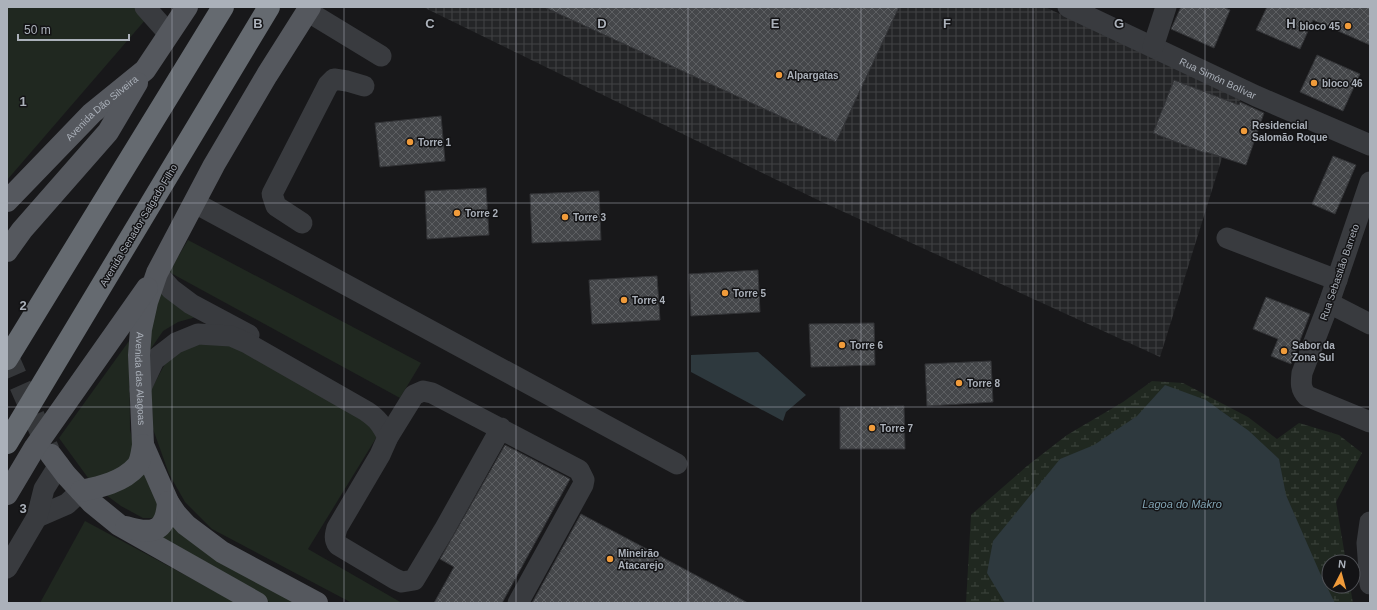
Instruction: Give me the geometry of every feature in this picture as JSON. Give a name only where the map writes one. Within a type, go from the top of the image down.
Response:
[{"type":"highway","points":[[7,359],[223,7]]},
{"type":"highway","name":"Avenida Senador Salgado Filho","points":[[7,443],[269,7]]},
{"type":"main road","name":"Avenida Dão Silveira","points":[[7,201],[92,114],[145,70],[187,7]]},
{"type":"main road","name":"Avenida das Alagoas","points":[[309,9],[267,75],[214,166],[157,273],[147,302],[141,329],[139,355],[143,445],[168,502],[176,514],[186,525],[222,552],[317,603]]},
{"type":"main road","points":[[7,251],[22,230],[108,132],[145,70]]},
{"type":"main road","points":[[7,494],[34,447],[157,273]]},
{"type":"main road","points":[[81,491],[102,487],[122,478],[138,465],[143,445]]},
{"type":"main road","points":[[55,460],[66,475],[92,503],[119,525],[257,603]]},
{"type":"main road","points":[[119,525],[136,530],[155,530],[164,521],[167,514],[168,502]]},
{"type":"street","points":[[145,7],[169,34]]},
{"type":"street","name":"Rua Simón Bolívar","points":[[1068,7],[1256,96],[1370,145]]},
{"type":"street","points":[[1153,47],[1166,7]]},
{"type":"street","points":[[309,9],[381,56]]},
{"type":"street","points":[[302,222],[276,206],[272,194],[328,85],[334,79],[364,86]]},
{"type":"street","name":"Rua Sebastião Barreto","points":[[1370,182],[1329,303],[1307,360],[1301,381],[1303,392],[1313,399],[1370,422]]},
{"type":"street","points":[[194,203],[677,464]]},
{"type":"street","points":[[1227,238],[1337,280]]},
{"type":"street","points":[[157,273],[171,289],[191,304],[401,417]]},
{"type":"street","points":[[1329,303],[1370,324]]},
{"type":"street","points":[[140,390],[154,360],[176,343],[198,334],[231,336],[247,343],[366,411],[382,424],[388,437]]},
{"type":"street","points":[[501,428],[414,580],[402,582],[395,579],[338,545],[335,540],[337,528],[414,394],[423,391],[432,392],[501,428],[579,470],[584,480],[583,485],[518,603]]},
{"type":"street","points":[[7,568],[37,517],[44,489],[55,460]]},
{"type":"street","points":[[37,517],[67,504],[81,491]]},
{"type":"street","points":[[1370,522],[1367,543],[1370,584]]},
{"type":"shaded area","points":[[423,7],[1045,7],[1241,97],[1160,357],[820,201]]},
{"type":"green space","points":[[7,7],[135,7],[146,19],[7,180]]},
{"type":"green space","points":[[188,240],[421,363],[400,398],[169,272]]},
{"type":"green space","points":[[164,281],[196,317],[178,322],[163,331],[150,350],[150,321]]},
{"type":"green space","points":[[219,338],[381,430],[308,549],[402,603],[352,603],[212,529],[185,502],[169,474],[153,429],[151,390],[167,360],[191,345]]},
{"type":"green space","points":[[129,341],[130,430],[135,450],[162,510],[158,518],[143,518],[121,506],[94,486],[59,438]]},
{"type":"green space","name":"Lagoa do Makro","points":[[1152,381],[1183,383],[1248,417],[1277,439],[1299,423],[1339,435],[1362,453],[1336,502],[1345,554],[1321,554],[1321,594],[1351,594],[1353,603],[966,603],[971,515],[1027,466],[1067,435],[1123,402]]},
{"type":"green space","points":[[85,521],[237,603],[40,603]]},
{"type":"green space","points":[[174,523],[302,603],[271,603],[157,536]]},
{"type":"water","points":[[758,352],[806,395],[786,412],[783,421],[691,372],[691,355]]},
{"type":"water","name":"Lagoa do Makro","points":[[1165,385],[1206,400],[1249,431],[1279,459],[1286,495],[1321,575],[1321,594],[1330,594],[1335,603],[1005,603],[987,573],[993,541],[1060,459],[1094,445],[1137,416]]},
{"type":"building","name":"Alpargatas","points":[[544,7],[899,7],[836,142]]},
{"type":"building","points":[[1181,7],[1223,7],[1230,10],[1214,48],[1171,29]]},
{"type":"building","points":[[1267,7],[1370,7],[1370,45],[1313,20],[1300,49],[1256,30]]},
{"type":"building","name":"bloco 46","points":[[1317,55],[1360,74],[1343,111],[1300,92]]},
{"type":"building","points":[[1174,80],[1239,105],[1240,102],[1264,113],[1246,165],[1206,152],[1205,153],[1153,133]]},
{"type":"building","name":"Torre 1","points":[[441,116],[445,161],[380,167],[375,123]]},
{"type":"building","points":[[1333,156],[1356,165],[1335,214],[1312,204]]},
{"type":"building","name":"Torre 2","points":[[486,188],[489,235],[427,239],[425,191]]},
{"type":"building","name":"Torre 3","points":[[599,191],[601,240],[532,243],[530,194]]},
{"type":"building","name":"Torre 5","points":[[758,270],[760,312],[691,316],[689,274]]},
{"type":"building","name":"Torre 4","points":[[657,276],[660,320],[592,324],[589,280]]},
{"type":"building","points":[[1266,297],[1310,314],[1291,364],[1271,356],[1278,339],[1253,329]]},
{"type":"building","name":"Torre 6","points":[[874,323],[875,365],[811,367],[809,324]]},
{"type":"building","name":"Torre 8","points":[[991,361],[993,402],[927,406],[925,364]]},
{"type":"building","name":"Torre 7","points":[[904,406],[905,449],[840,449],[840,407]]},
{"type":"building","points":[[505,445],[570,479],[502,603],[434,603],[454,567],[440,559]]},
{"type":"building","name":"Mineirão Atacarejo","points":[[581,514],[748,603],[532,603]]},
{"type":"tunnel","points":[[7,355],[49,451]]},
{"type":"place","name":"bloco 45","points":[[1348,26]]},
{"type":"place","name":"Alpargatas","points":[[779,75]]},
{"type":"place","name":"bloco 46","points":[[1314,83]]},
{"type":"place","name":"Residencial Salomão Roque","points":[[1244,131]]},
{"type":"place","name":"Torre 1","points":[[410,142]]},
{"type":"place","name":"Torre 2","points":[[457,213]]},
{"type":"place","name":"Torre 3","points":[[565,217]]},
{"type":"place","name":"Torre 5","points":[[725,293]]},
{"type":"place","name":"Torre 4","points":[[624,300]]},
{"type":"place","name":"Torre 6","points":[[842,345]]},
{"type":"place","name":"Sabor da Zona Sul","points":[[1284,351]]},
{"type":"place","name":"Torre 8","points":[[959,383]]},
{"type":"place","name":"Torre 7","points":[[872,428]]},
{"type":"place","name":"Mineirão Atacarejo","points":[[610,559]]}]
